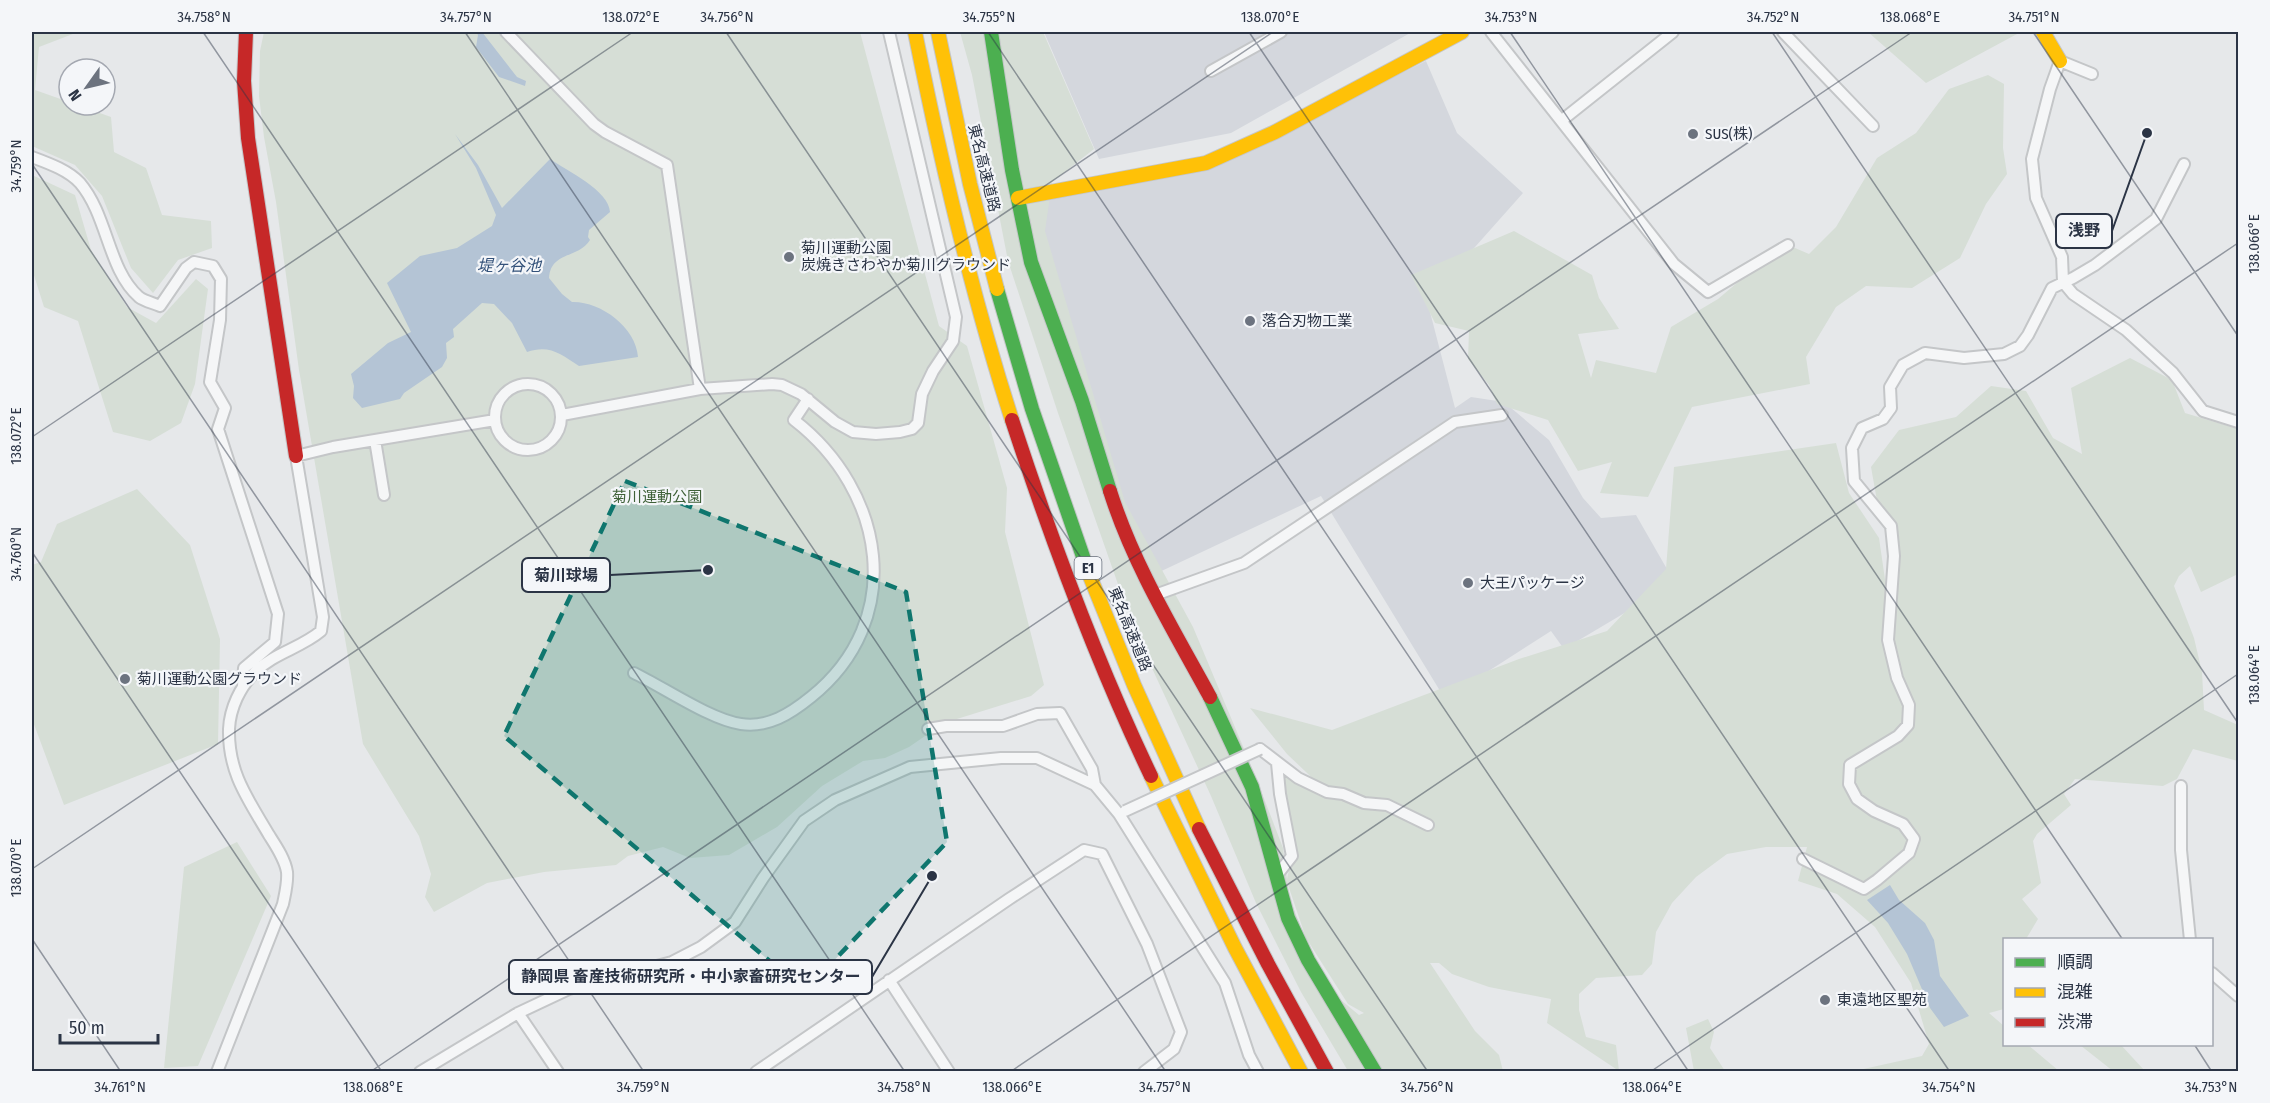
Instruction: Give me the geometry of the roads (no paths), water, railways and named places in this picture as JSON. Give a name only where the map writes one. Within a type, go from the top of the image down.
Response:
[{"type":"main road","points":[[246,32],[244,81],[248,138],[296,456]]},
{"type":"main road","name":"E1","points":[[915,32],[930,113],[966,261],[999,379],[1042,508],[1090,640],[1146,767],[1205,890],[1301,1071]]},
{"type":"main road","name":"東名高速道路","points":[[938,32],[952,108],[987,254],[1024,384],[1063,501],[1103,608],[1167,758],[1220,869],[1291,1008],[1327,1071]]},
{"type":"main road","points":[[991,32],[1018,198],[1031,262],[1082,401],[1118,516],[1155,595],[1218,713],[1252,788],[1288,918],[1308,960],[1376,1071]]},
{"type":"main road","points":[[1018,198],[1206,163],[1275,132],[1462,32]]},
{"type":"main road","points":[[2043,32],[2060,61]]},
{"type":"street","points":[[506,32],[594,124],[667,165],[700,388]]},
{"type":"street","points":[[562,415],[700,388],[772,384],[782,385],[801,394],[835,422],[853,432],[884,433],[912,429],[918,423],[922,394],[933,370],[953,341],[956,317],[889,32]]},
{"type":"street","points":[[1211,71],[1281,32]]},
{"type":"street","points":[[1491,32],[1674,264],[1707,292],[1788,245]]},
{"type":"street","points":[[1561,121],[1673,32]]},
{"type":"street","points":[[1783,32],[1873,126]]},
{"type":"street","points":[[2092,74],[2060,61],[2049,89],[2032,159],[2036,198],[2062,257],[2063,282],[2073,294],[2126,330],[2173,373],[2204,411],[2238,422]]},
{"type":"street","points":[[32,158],[60,169],[79,182],[98,210],[120,271],[139,298],[160,306],[186,268],[195,262],[213,266],[221,279],[220,320],[210,382],[225,408],[218,429],[278,614],[275,642],[244,668],[243,687]]},
{"type":"street","points":[[1803,859],[1863,889],[1909,853],[1914,839],[1903,824],[1874,811],[1857,799],[1849,784],[1850,765],[1898,736],[1908,725],[1909,705],[1897,678],[1888,640],[1894,556],[1892,526],[1854,481],[1852,448],[1862,428],[1883,419],[1891,408],[1890,387],[1903,364],[1925,353],[1964,358],[2004,354],[2020,346],[2052,288],[2095,265],[2156,219],[2184,164]]},
{"type":"street","points":[[526,383],[546,388],[554,395],[560,404],[562,415],[557,435],[550,443],[531,451],[511,446],[497,430],[495,420],[496,409],[506,391],[526,383]]},
{"type":"street","points":[[634,673],[721,719],[740,724],[760,725],[777,719],[803,703],[835,675],[849,657],[864,630],[872,601],[875,573],[872,544],[856,494],[824,448],[794,420],[808,399]]},
{"type":"street","points":[[1155,595],[1244,564],[1455,422],[1502,415]]},
{"type":"street","points":[[217,1071],[283,904],[287,884],[287,871],[280,853],[242,790],[232,767],[229,743],[230,720],[234,704],[254,672],[269,659],[314,637],[321,631],[323,617],[296,456],[495,420]]},
{"type":"street","points":[[375,440],[384,495]]},
{"type":"street","points":[[928,729],[946,726],[1003,726],[1037,714],[1060,713],[1092,768],[1095,785]]},
{"type":"street","points":[[1122,812],[1260,748],[1298,777],[1328,792],[1343,794],[1364,803],[1387,806],[1428,825]]},
{"type":"street","points":[[420,1071],[518,1013],[569,990],[672,962],[701,947],[735,922],[804,821],[835,800],[910,767],[1001,758],[1037,758],[1095,785],[1122,812],[1225,983],[1249,1055],[1258,1071]]},
{"type":"street","points":[[1277,763],[1280,794],[1292,856],[1277,875]]},
{"type":"street","points":[[2181,786],[2181,850],[2190,938]]},
{"type":"street","points":[[756,1071],[769,1068],[888,980],[1070,857],[1084,850],[1102,854],[1147,944],[1181,1032],[1174,1049],[1144,1071]]},
{"type":"street","points":[[2213,975],[2238,996]]},
{"type":"street","points":[[888,980],[949,1071]]},
{"type":"street","points":[[518,1013],[558,1071]]},
{"type":"water","points":[[476,32],[482,32],[517,77],[526,81],[525,86],[499,77],[476,47],[478,35]]},
{"type":"water","name":"堤ヶ谷池","points":[[455,134],[478,165],[502,208],[550,159],[603,196],[610,212],[589,230],[590,240],[585,246],[555,263],[549,278],[572,302],[594,306],[615,318],[631,336],[638,357],[579,366],[560,354],[548,350],[527,352],[512,323],[494,304],[482,303],[453,329],[454,337],[446,343],[447,358],[442,367],[404,393],[400,399],[362,408],[353,398],[354,386],[351,374],[388,343],[411,332],[387,283],[420,256],[457,248],[492,226],[496,215],[476,168]]},
{"type":"water","points":[[1890,885],[1899,900],[1925,923],[1934,940],[1940,976],[1969,1016],[1944,1027],[1930,1008],[1907,954],[1888,923],[1867,900]]},
{"type":"place","name":"浅野","points":[[2147,133]]},
{"type":"place","name":"SUS(株)","points":[[1693,134]]},
{"type":"place","name":"菊川運動公園 炭焼きさわやか菊川グラウンド","points":[[789,257]]},
{"type":"place","name":"落合刃物工業","points":[[1250,321]]},
{"type":"place","name":"菊川球場","points":[[708,570]]},
{"type":"place","name":"大王パッケージ","points":[[1468,583]]},
{"type":"place","name":"菊川運動公園グラウンド","points":[[125,679]]},
{"type":"place","name":"静岡県 畜産技術研究所・中小家畜研究センター","points":[[932,876]]},
{"type":"place","name":"東遠地区聖苑","points":[[1825,1000]]},
{"type":"park label","name":"菊川運動公園","points":[[657,497]]}]
